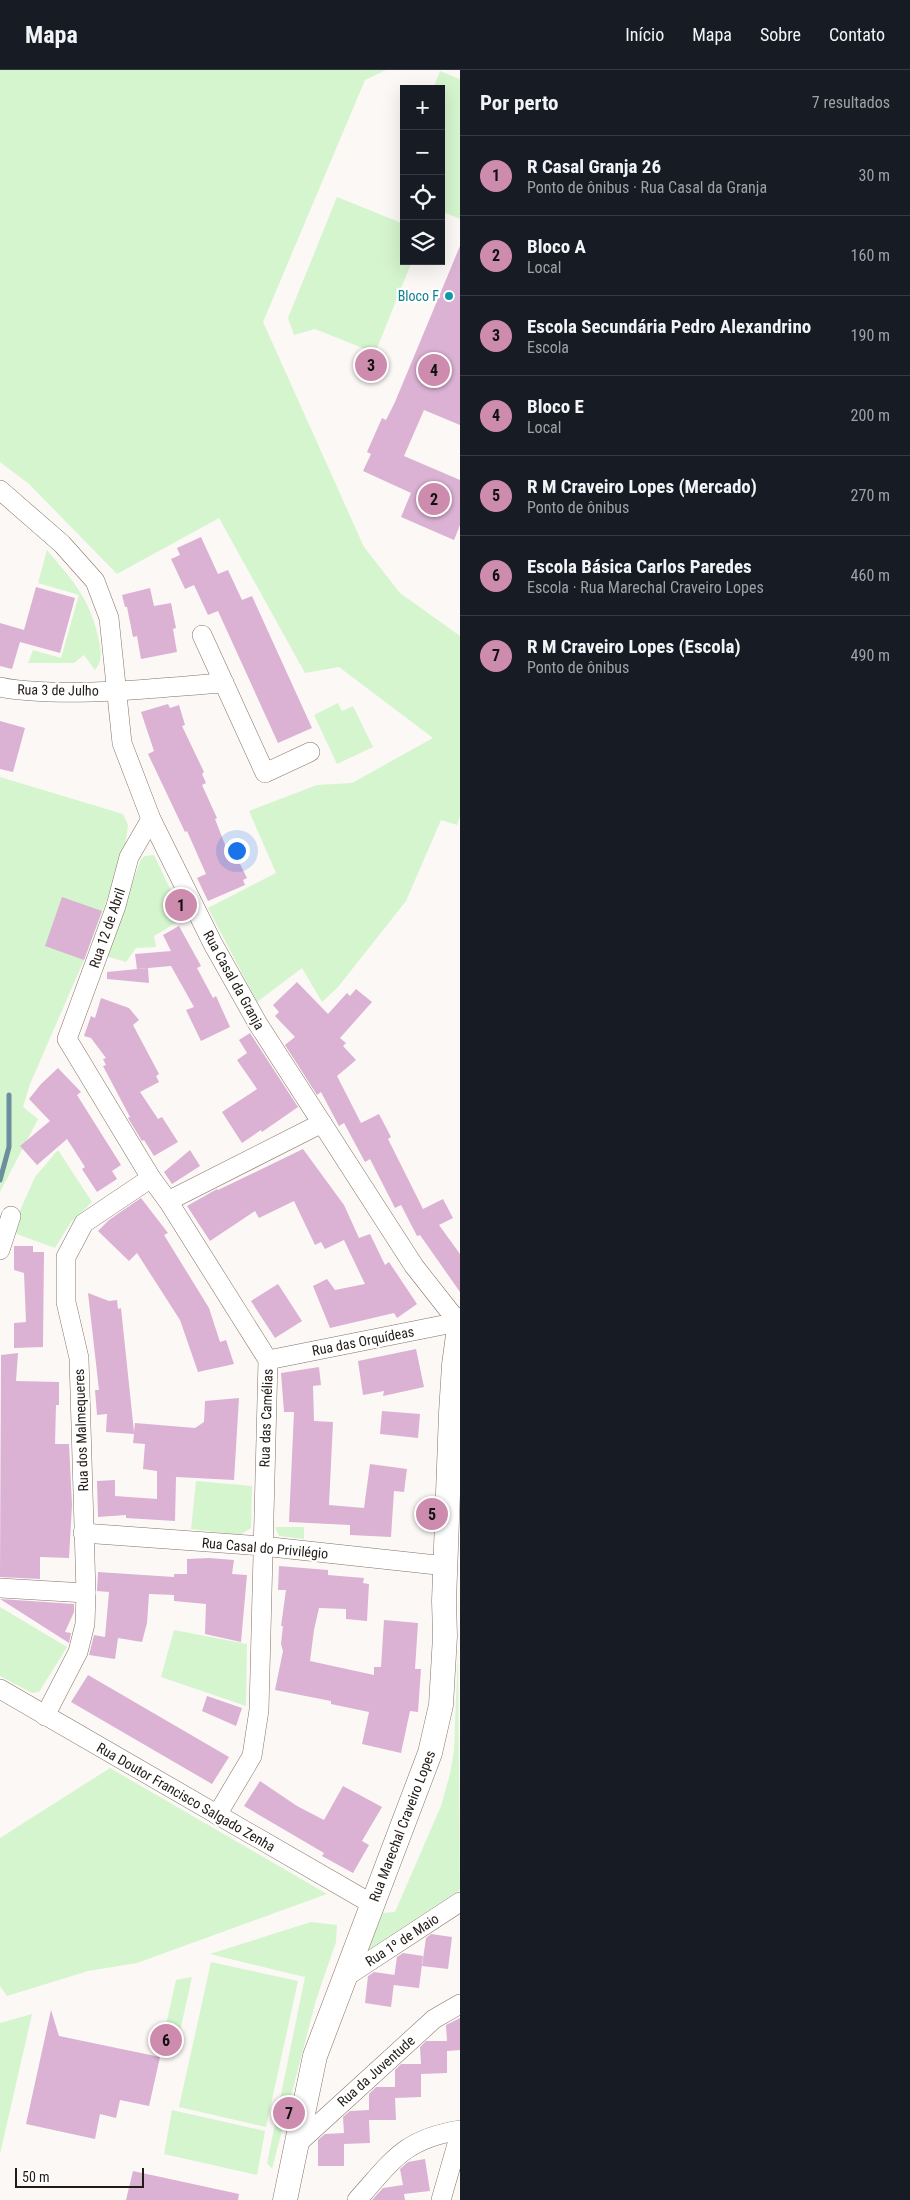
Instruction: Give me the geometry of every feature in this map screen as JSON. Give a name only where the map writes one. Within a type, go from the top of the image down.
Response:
[{"type":"street","name":"Rua Casal da Granja","points":[[0,490],[62,544],[95,581],[109,618],[122,743],[151,819],[213,944],[258,1024],[414,1266],[459,1321]]},
{"type":"street","points":[[202,635],[265,773],[310,752]]},
{"type":"street","name":"Rua 3 de Julho","points":[[0,687],[14,690],[55,692],[116,691],[224,683]]},
{"type":"street","name":"Rua 12 de Abril","points":[[67,1039],[116,906],[129,856],[151,819]]},
{"type":"street","name":"Rua das Camélias","points":[[67,1039],[151,1178],[168,1201],[268,1360],[259,1710],[252,1756],[217,1815]]},
{"type":"street","points":[[168,1201],[322,1123]]},
{"type":"street","name":"Rua dos Malmequeres","points":[[45,1716],[78,1652],[85,1624],[86,1593],[79,1358],[66,1302],[66,1257],[84,1223],[151,1178]]},
{"type":"street","points":[[0,1250],[11,1216]]},
{"type":"street","name":"Rua das Orquídeas","points":[[268,1360],[459,1321]]},
{"type":"street","name":"Rua Marechal Craveiro Lopes","points":[[285,2200],[315,2056],[432,1743],[440,1705],[446,1636],[444,1601],[451,1413],[459,1321]]},
{"type":"street","name":"Rua Casal do Privilégio","points":[[83,1532],[262,1546],[446,1566]]},
{"type":"street","points":[[0,1588],[86,1593]]},
{"type":"street","name":"Rua Doutor Francisco Salgado Zenha","points":[[0,1689],[372,1904]]},
{"type":"street","name":"Rua 1º de Maio","points":[[344,1978],[460,1902]]},
{"type":"street","name":"Rua da Juventude","points":[[297,2144],[434,2019],[460,2004]]},
{"type":"street","points":[[357,2200],[398,2154],[418,2141],[438,2134],[460,2130]]},
{"type":"street","points":[[441,2200],[460,2134]]},
{"type":"green space","points":[[0,70],[386,70],[365,80],[263,322],[364,547],[400,593],[460,636],[460,816],[457,825],[441,820],[406,901],[338,987],[322,1002],[302,968],[257,1002],[208,908],[276,873],[249,811],[317,785],[352,783],[433,738],[339,667],[305,673],[219,518],[117,574],[29,484],[0,462]]},
{"type":"green space","points":[[440,71],[460,79],[460,219],[445,213],[445,85],[435,85]]},
{"type":"green space","points":[[337,197],[400,222],[400,265],[410,265],[375,353],[315,329],[294,335],[288,318]]},
{"type":"green space","points":[[47,550],[80,592],[91,614],[96,627],[101,652],[99,663],[95,670],[84,655],[74,663],[28,663],[33,650],[61,658],[79,595],[38,583]]},
{"type":"green space","points":[[338,703],[342,711],[353,706],[373,747],[337,764],[314,715]]},
{"type":"green space","points":[[0,777],[123,814],[128,825],[124,855],[84,960],[30,1084],[23,1107],[38,1119],[0,1192]]},
{"type":"green space","points":[[154,855],[184,918],[154,936],[156,947],[136,948],[126,962],[106,956],[141,859],[145,856]]},
{"type":"green space","points":[[58,1150],[92,1202],[71,1222],[55,1248],[14,1233],[18,1215],[35,1177]]},
{"type":"green space","points":[[196,1481],[252,1486],[251,1528],[240,1535],[191,1529]]},
{"type":"green space","points":[[275,1527],[304,1527],[304,1539],[279,1536]]},
{"type":"green space","points":[[0,1607],[67,1647],[39,1692],[32,1693],[0,1676]]},
{"type":"green space","points":[[174,1630],[247,1644],[246,1706],[161,1677]]},
{"type":"green space","points":[[458,1650],[460,1890],[368,1950],[383,1913],[395,1912],[441,1806],[454,1751]]},
{"type":"green space","points":[[110,1768],[327,1894],[137,1963],[88,1971],[7,1996],[0,1986],[0,1838]]},
{"type":"green space","points":[[311,1922],[337,1925],[336,1942],[316,2000],[272,2169],[267,2163],[305,1977],[210,1954]]},
{"type":"green space","points":[[211,1962],[298,1981],[266,2127],[179,2107]]},
{"type":"green space","points":[[192,1977],[175,2054],[160,2052],[176,1980]]},
{"type":"green space","points":[[32,2014],[0,2154],[0,2023]]},
{"type":"green space","points":[[172,2110],[265,2131],[257,2175],[164,2154]]},
{"type":"building","points":[[460,246],[460,425],[424,410],[404,456],[460,480],[460,525],[454,540],[401,517],[411,493],[363,471],[371,454],[367,452],[382,418],[386,420],[395,402]]},
{"type":"building","points":[[201,537],[218,574],[228,570],[242,600],[252,596],[312,728],[278,743],[218,611],[208,615],[194,585],[185,589],[171,559],[180,555],[177,548]]},
{"type":"building","points":[[36,587],[75,598],[60,653],[20,642],[12,669],[0,666],[0,623],[24,630]]},
{"type":"building","points":[[150,588],[154,606],[171,603],[176,628],[173,629],[177,652],[141,659],[137,636],[133,637],[127,607],[125,607],[122,595]]},
{"type":"building","points":[[168,704],[170,708],[179,705],[185,725],[182,726],[204,772],[202,774],[206,783],[202,785],[217,818],[215,819],[232,863],[238,860],[247,878],[243,880],[245,885],[208,901],[197,878],[206,874],[187,831],[185,832],[148,754],[154,751],[141,712]]},
{"type":"building","points":[[0,721],[25,728],[13,772],[0,769]]},
{"type":"building","points":[[62,897],[102,911],[84,960],[45,946]]},
{"type":"building","points":[[179,926],[201,966],[197,968],[213,998],[216,996],[230,1027],[201,1041],[186,1010],[194,1007],[171,966],[137,969],[135,954],[171,951],[163,935]]},
{"type":"building","points":[[148,968],[149,983],[107,979],[107,972]]},
{"type":"building","points":[[297,982],[328,1014],[347,993],[350,996],[356,989],[372,1002],[340,1038],[346,1043],[343,1046],[356,1060],[337,1076],[361,1123],[379,1114],[391,1137],[388,1139],[423,1209],[443,1199],[453,1218],[439,1225],[460,1254],[460,1292],[420,1235],[417,1236],[401,1205],[395,1208],[370,1159],[365,1162],[344,1123],[339,1126],[321,1092],[317,1095],[285,1045],[295,1037],[275,1016],[279,1012],[273,1005]]},
{"type":"building","points":[[101,998],[129,1008],[139,1020],[133,1025],[159,1074],[156,1076],[159,1082],[140,1092],[158,1119],[162,1117],[178,1142],[154,1156],[128,1118],[130,1117],[103,1066],[106,1065],[103,1059],[106,1058],[91,1038],[84,1036],[91,1016],[95,1018]]},
{"type":"building","points":[[250,1033],[298,1107],[262,1132],[261,1130],[242,1143],[222,1112],[257,1089],[237,1060],[247,1053],[239,1040]]},
{"type":"building","points":[[58,1068],[81,1092],[77,1095],[121,1165],[112,1171],[117,1179],[97,1192],[82,1169],[85,1167],[67,1139],[37,1165],[20,1146],[50,1121],[29,1099]]},
{"type":"building","points":[[303,1149],[344,1205],[359,1238],[370,1234],[385,1265],[389,1262],[417,1304],[397,1318],[394,1313],[330,1328],[313,1286],[327,1279],[335,1290],[365,1284],[344,1240],[325,1249],[321,1242],[315,1245],[294,1201],[259,1218],[255,1211],[210,1241],[187,1206],[217,1189]]},
{"type":"building","points":[[190,1150],[200,1166],[172,1184],[164,1172]]},
{"type":"building","points":[[141,1198],[168,1233],[164,1235],[209,1308],[220,1342],[226,1340],[234,1364],[198,1372],[180,1320],[137,1253],[129,1261],[98,1231],[109,1220]]},
{"type":"building","points":[[14,1246],[33,1246],[33,1252],[44,1252],[43,1347],[14,1348],[14,1323],[26,1322],[24,1273],[14,1270]]},
{"type":"building","points":[[278,1284],[302,1321],[275,1338],[251,1301]]},
{"type":"building","points":[[88,1293],[109,1301],[117,1300],[118,1309],[121,1308],[134,1432],[135,1423],[195,1428],[204,1422],[205,1401],[239,1398],[234,1480],[176,1477],[175,1521],[126,1518],[126,1515],[98,1517],[97,1481],[115,1480],[115,1496],[157,1499],[157,1471],[143,1469],[145,1444],[133,1443],[134,1434],[106,1432],[107,1414],[97,1415],[95,1390],[99,1390]]},
{"type":"building","points":[[416,1349],[424,1387],[383,1396],[384,1391],[363,1395],[358,1361]]},
{"type":"building","points":[[18,1353],[16,1381],[59,1382],[59,1405],[56,1405],[55,1444],[69,1444],[72,1505],[69,1558],[40,1557],[40,1579],[0,1577],[1,1355]]},
{"type":"building","points":[[319,1367],[321,1385],[313,1386],[314,1421],[333,1422],[329,1505],[364,1508],[370,1464],[407,1469],[404,1492],[394,1491],[391,1537],[350,1535],[350,1525],[289,1522],[294,1412],[284,1412],[281,1373]]},
{"type":"building","points":[[382,1411],[420,1414],[418,1438],[380,1434]]},
{"type":"building","points":[[187,1559],[234,1560],[232,1574],[247,1575],[241,1642],[205,1634],[206,1604],[174,1601],[174,1595],[149,1594],[147,1623],[142,1642],[118,1638],[115,1659],[89,1655],[94,1635],[105,1637],[109,1592],[97,1591],[98,1572],[174,1577],[174,1574],[187,1574]]},
{"type":"building","points":[[279,1566],[328,1570],[328,1575],[364,1578],[363,1583],[369,1584],[367,1621],[346,1619],[346,1609],[319,1608],[310,1661],[374,1675],[374,1667],[381,1667],[384,1620],[418,1623],[415,1669],[421,1669],[418,1712],[410,1711],[401,1753],[362,1744],[369,1712],[331,1704],[331,1701],[275,1690],[283,1651],[281,1644],[283,1626],[281,1626],[286,1590],[278,1590]]},
{"type":"building","points":[[0,1599],[74,1604],[74,1612],[65,1632],[71,1633],[69,1643]]},
{"type":"building","points":[[88,1675],[229,1757],[212,1784],[71,1702]]},
{"type":"building","points":[[207,1696],[242,1708],[236,1726],[202,1711]]},
{"type":"building","points":[[260,1781],[297,1806],[324,1820],[343,1786],[382,1807],[362,1841],[369,1845],[353,1873],[322,1856],[324,1853],[244,1806]]},
{"type":"building","points":[[431,1934],[452,1937],[448,1969],[422,1966],[426,1938]]},
{"type":"building","points":[[403,1953],[423,1956],[419,1988],[393,1985],[397,1957]]},
{"type":"building","points":[[374,1972],[395,1975],[391,2007],[365,2003],[368,1976]]},
{"type":"building","points":[[51,2010],[59,2036],[160,2057],[149,2106],[120,2100],[116,2118],[100,2114],[95,2139],[26,2124]]},
{"type":"building","points":[[460,2018],[460,2050],[447,2051],[447,2073],[421,2074],[421,2097],[395,2098],[396,2120],[369,2120],[370,2143],[344,2144],[344,2166],[318,2166],[318,2140],[325,2134],[344,2133],[343,2117],[350,2111],[369,2110],[369,2094],[376,2087],[395,2087],[395,2070],[401,2064],[421,2064],[420,2047],[426,2041],[447,2041],[446,2025]]},
{"type":"building","points":[[425,2159],[430,2191],[404,2194],[405,2200],[372,2200],[383,2188],[403,2185],[400,2169],[408,2162]]},
{"type":"building","points":[[133,2171],[239,2194],[238,2200],[126,2200]]},
{"type":"waterway","points":[[0,1180],[9,1147],[9,1095]]},
{"type":"place","name":"Bloco F","points":[[449,296]]},
{"type":"place","name":"Escola Secundária Pedro Alexandrino","points":[[371,365]]},
{"type":"place","name":"Bloco E","points":[[434,370]]},
{"type":"place","name":"Bloco A","points":[[434,499]]},
{"type":"place","name":"R Casal Granja 26","points":[[181,905]]},
{"type":"place","name":"R M Craveiro Lopes (Mercado)","points":[[432,1514]]},
{"type":"place","name":"Escola Básica Carlos Paredes","points":[[166,2040]]},
{"type":"place","name":"R M Craveiro Lopes (Escola)","points":[[289,2113]]}]
